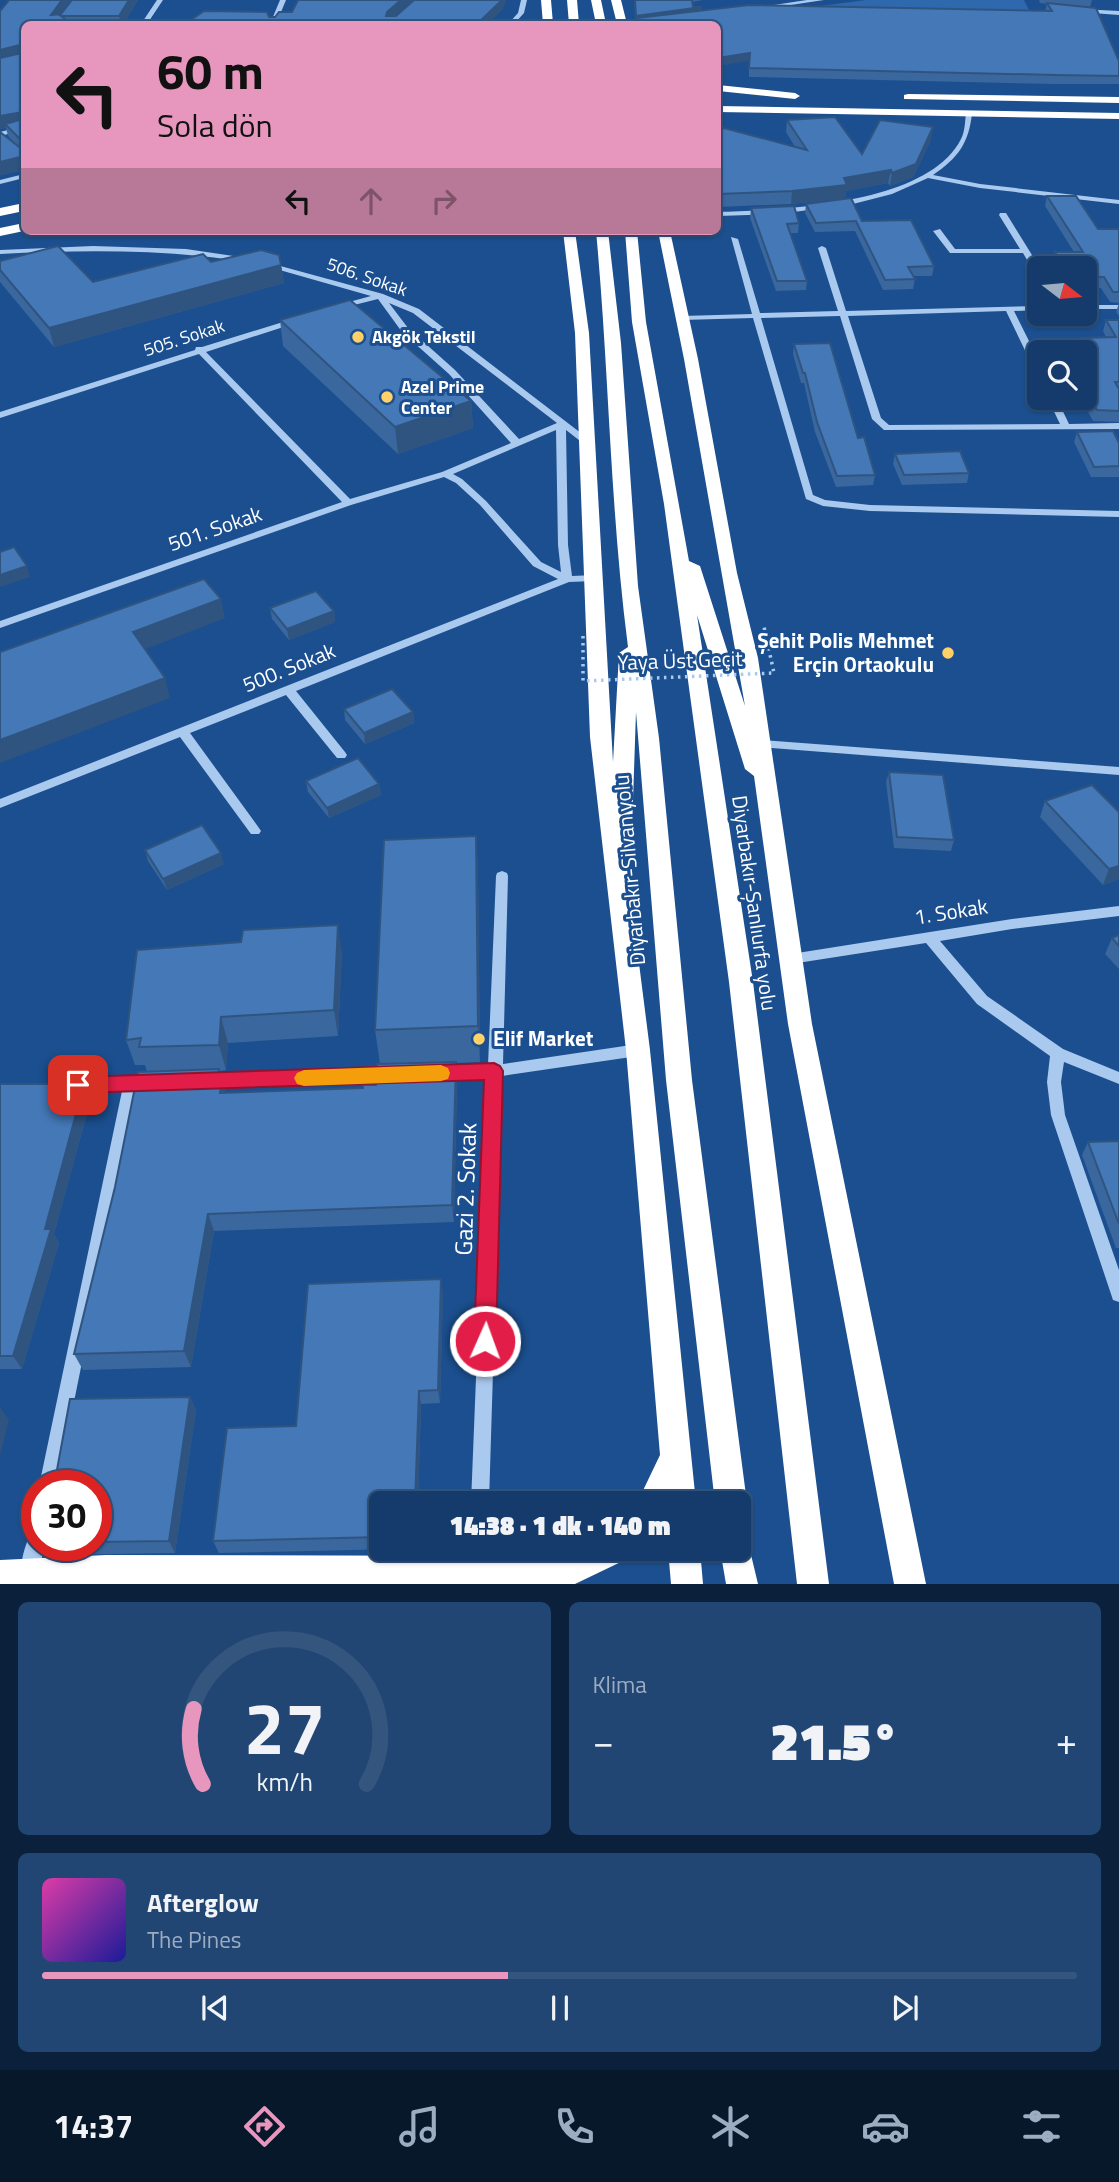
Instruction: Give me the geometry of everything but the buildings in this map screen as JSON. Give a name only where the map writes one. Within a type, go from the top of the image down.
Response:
[{"type":"highway","points":[[546,0],[548,21]]},
{"type":"highway","points":[[572,0],[574,21]]},
{"type":"highway","points":[[596,0],[600,21]]},
{"type":"highway","points":[[616,0],[621,21]]},
{"type":"highway","points":[[721,88],[801,96],[814,103]]},
{"type":"highway","points":[[721,95],[801,96]]},
{"type":"highway","points":[[898,97],[1119,100]]},
{"type":"highway","points":[[721,123],[814,103]]},
{"type":"highway","points":[[721,109],[814,103],[969,113],[1119,116]]},
{"type":"highway","points":[[0,212],[21,208]]},
{"type":"highway","points":[[0,232],[21,227]]},
{"type":"highway","points":[[570,235],[582,333],[600,737],[638,1050],[679,1491]]},
{"type":"highway","name":"Diyarbakır-Silvan yolu","points":[[602,235],[614,343],[629,586],[649,738],[679,1080],[730,1491]]},
{"type":"highway","name":"Diyarbakır-Şanlıurfa yolu","points":[[631,235],[639,322],[672,504],[741,982],[813,1584]]},
{"type":"highway","points":[[665,235],[762,744],[800,1024],[910,1584]]},
{"type":"highway","points":[[672,504],[773,828]]},
{"type":"highway","points":[[618,888],[629,586]]},
{"type":"highway","points":[[659,1491],[676,1456]]},
{"type":"highway","points":[[15,1575],[417,1561]]},
{"type":"highway","points":[[487,1561],[532,1572],[574,1568],[589,1561]]},
{"type":"highway","points":[[685,1561],[687,1584]]},
{"type":"highway","points":[[738,1561],[742,1584]]},
{"type":"street","points":[[146,21],[160,0]]},
{"type":"street","points":[[274,21],[283,0]]},
{"type":"street","points":[[514,21],[521,13],[524,0]]},
{"type":"street","points":[[789,0],[798,3]]},
{"type":"street","points":[[757,8],[821,0]]},
{"type":"street","points":[[1068,11],[1119,12],[1114,0]]},
{"type":"street","points":[[721,214],[765,213],[894,193],[928,176],[963,140],[969,113]]},
{"type":"street","points":[[8,144],[0,135],[21,129]]},
{"type":"street","points":[[928,176],[980,186],[1119,202]]},
{"type":"street","points":[[0,182],[21,177]]},
{"type":"street","points":[[1003,215],[1028,256]]},
{"type":"street","points":[[937,231],[953,251],[1025,251]]},
{"type":"street","points":[[734,239],[809,497],[823,503],[870,508],[1119,514]]},
{"type":"street","name":"506. Sokak","points":[[0,252],[59,248],[187,250],[267,264],[380,296],[416,311],[561,425],[587,442]]},
{"type":"street","points":[[822,248],[845,312],[877,419],[887,428],[1119,426]]},
{"type":"street","points":[[328,311],[380,296],[405,330],[452,372],[517,443]]},
{"type":"street","points":[[1097,307],[1119,307]]},
{"type":"street","points":[[682,318],[1027,308]]},
{"type":"street","points":[[1009,309],[1027,346]]},
{"type":"street","name":"505. Sokak","points":[[0,415],[302,318]]},
{"type":"street","points":[[199,349],[348,503]]},
{"type":"street","points":[[1058,410],[1066,427]]},
{"type":"street","points":[[561,425],[563,545],[567,579]]},
{"type":"street","name":"501. Sokak","points":[[0,625],[348,503],[445,474],[561,425]]},
{"type":"street","points":[[445,474],[459,481],[483,503],[537,564],[567,579]]},
{"type":"street","name":"500. Sokak","points":[[0,804],[567,579],[594,578]]},
{"type":"street","points":[[289,689],[341,755]]},
{"type":"street","points":[[182,731],[255,831]]},
{"type":"street","points":[[762,744],[1119,771]]},
{"type":"street","name":"Gazi 2. Sokak","points":[[480,1491],[502,876]]},
{"type":"street","name":"1. Sokak","points":[[791,959],[1119,911]]},
{"type":"street","points":[[929,937],[982,1000],[1058,1052],[1119,1078]]},
{"type":"street","points":[[52,1086],[494,1071],[638,1050]]},
{"type":"street","points":[[1058,1052],[1054,1082],[1058,1115],[1119,1294]]},
{"type":"street","points":[[51,1470],[131,1085]]},
{"type":"path","name":"Yaya Üst Geçit","points":[[583,636],[583,681],[774,673],[764,627]]},
{"type":"shaded area","points":[[866,0],[1024,0],[1032,16],[820,6]]},
{"type":"slow traffic","points":[[304,1078],[441,1073]]},
{"type":"place","name":"Akgök Tekstil","points":[[358,337]]},
{"type":"place","name":"Azel Prime Center","points":[[387,397]]},
{"type":"place","name":"Şehit Polis Mehmet Erçin Ortaokulu","points":[[948,653]]},
{"type":"place","name":"Elif Market","points":[[479,1039]]},
{"type":"route","points":[[78,1085],[494,1071],[485,1341]]}]
